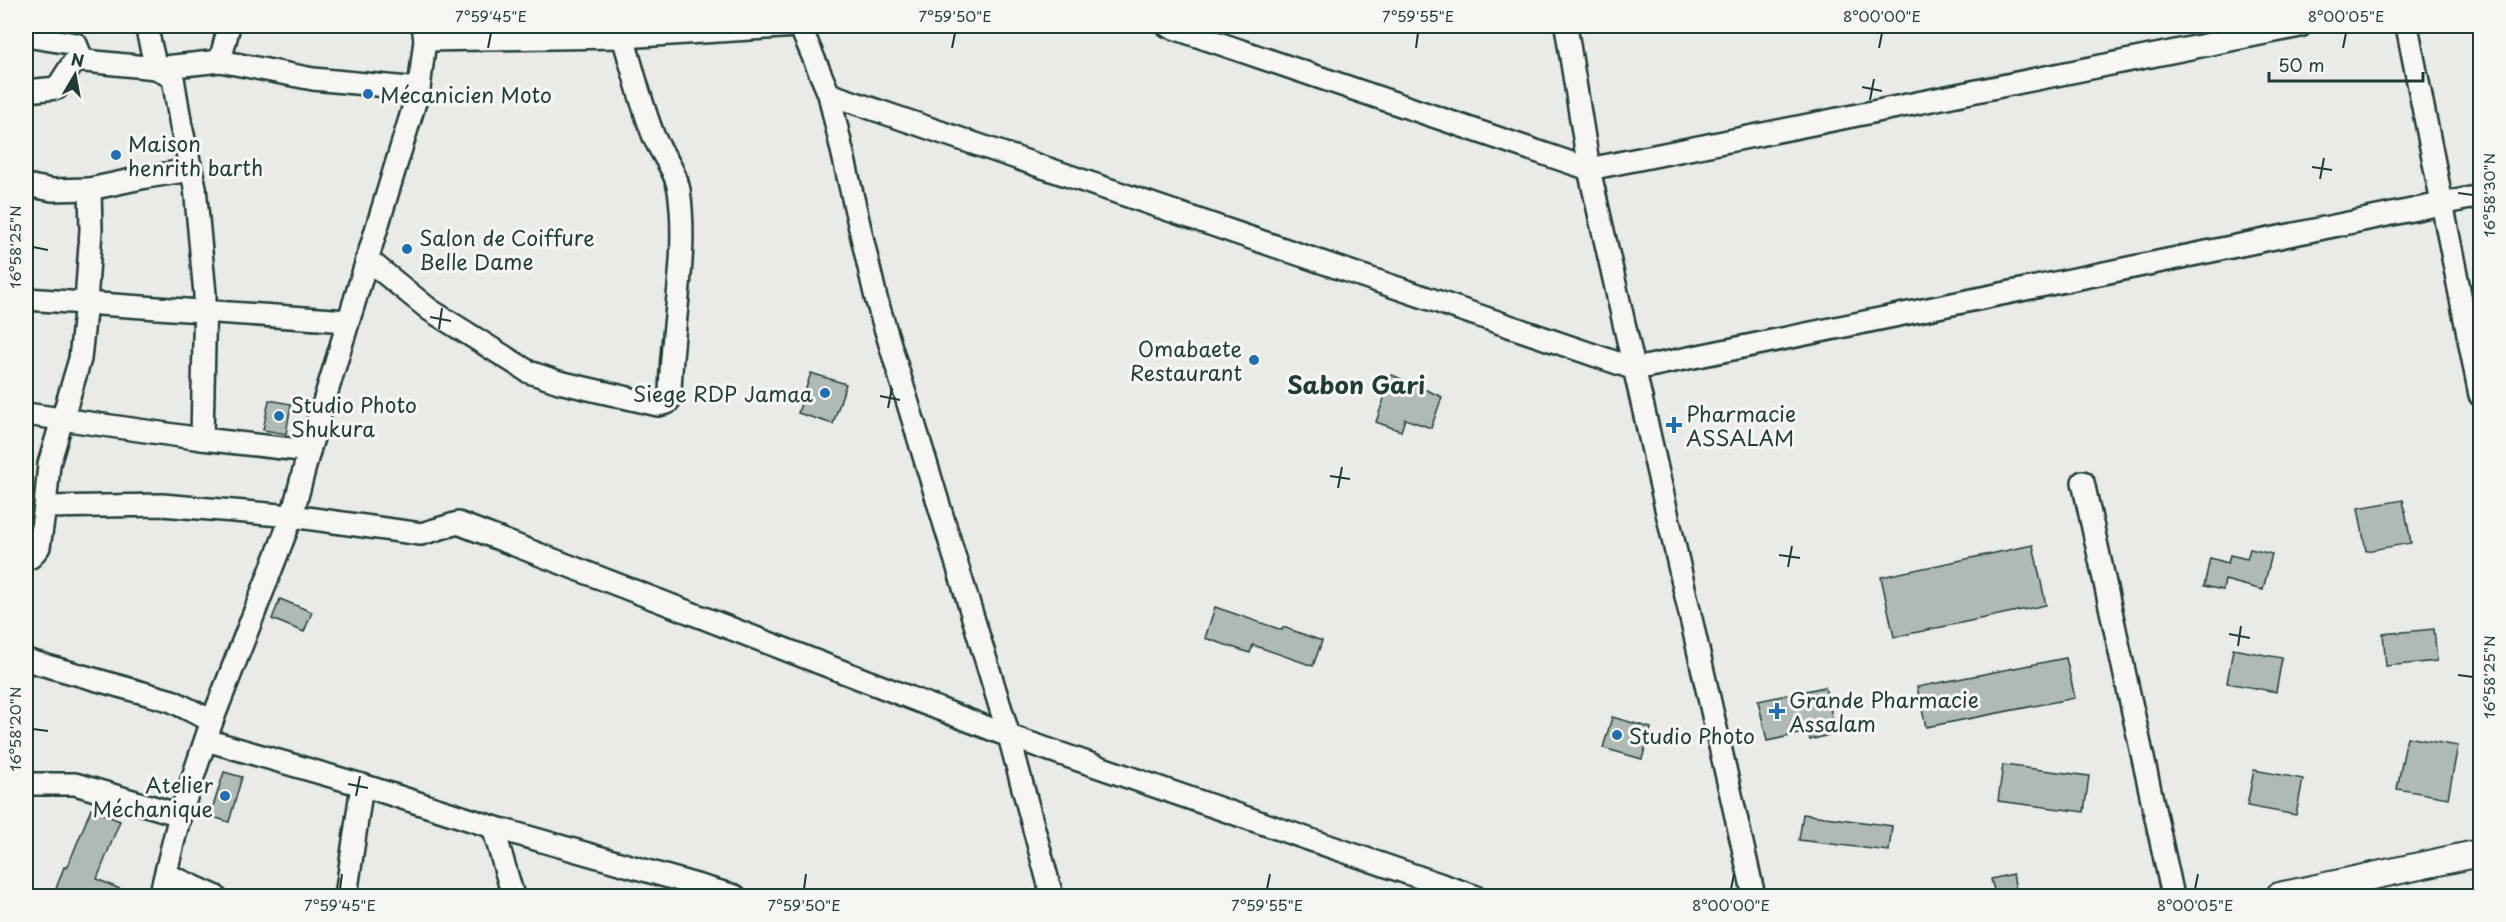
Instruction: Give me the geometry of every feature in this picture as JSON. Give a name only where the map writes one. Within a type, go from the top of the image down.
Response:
[{"type":"main road","points":[[2279,897],[2481,853]]},
{"type":"street","points":[[146,26],[156,68],[173,78],[195,187],[205,311],[202,439]]},
{"type":"street","points":[[220,61],[229,26]]},
{"type":"street","points":[[160,897],[180,815],[209,730],[292,516],[309,451],[419,89],[424,33],[623,37],[799,26],[829,94],[876,298],[1009,736],[1052,897]]},
{"type":"street","points":[[1168,26],[1588,169],[2300,26]]},
{"type":"street","points":[[1566,26],[1588,169],[1754,897]]},
{"type":"street","points":[[2407,26],[2481,395]]},
{"type":"street","points":[[26,36],[76,44],[83,61]]},
{"type":"street","points":[[367,259],[430,310],[529,372],[559,382],[658,405],[667,404],[670,399],[682,231],[679,190],[671,166],[661,153],[653,135],[623,37]]},
{"type":"street","points":[[26,92],[57,88],[75,60],[156,68],[220,61],[313,79],[419,89]]},
{"type":"street","points":[[829,94],[1635,369],[2481,196]]},
{"type":"street","points":[[26,185],[52,190],[90,189],[191,170]]},
{"type":"street","points":[[26,557],[31,556],[39,547],[49,465],[80,359],[91,230],[90,189]]},
{"type":"street","points":[[26,299],[348,321]]},
{"type":"street","points":[[26,414],[202,439],[309,451]]},
{"type":"street","points":[[2083,482],[2173,897]]},
{"type":"street","points":[[45,507],[162,505],[292,516],[421,534],[458,523],[1009,736],[1474,897]]},
{"type":"street","points":[[26,660],[172,701],[209,730],[362,785],[493,827],[735,897]]},
{"type":"street","points":[[26,784],[75,784],[180,815]]},
{"type":"street","points":[[346,897],[362,785]]},
{"type":"street","points":[[493,827],[513,897]]},
{"type":"street","points":[[166,874],[215,897]]},
{"type":"building","points":[[811,373],[846,384],[833,424],[798,413]]},
{"type":"building","points":[[1392,375],[1442,397],[1431,428],[1405,419],[1401,431],[1376,422]]},
{"type":"building","points":[[269,400],[291,404],[286,434],[263,430]]},
{"type":"building","points":[[2403,500],[2411,543],[2366,551],[2358,508]]},
{"type":"building","points":[[2033,545],[2046,605],[1894,637],[1881,577]]},
{"type":"building","points":[[2250,549],[2272,554],[2263,590],[2225,580],[2223,590],[2204,586],[2210,558],[2228,563],[2230,555],[2247,559]]},
{"type":"building","points":[[280,599],[312,612],[304,632],[272,619]]},
{"type":"building","points":[[1215,607],[1322,641],[1313,666],[1253,645],[1250,653],[1205,638]]},
{"type":"building","points":[[2434,629],[2437,661],[2386,666],[2383,634]]},
{"type":"building","points":[[2233,649],[2282,658],[2276,692],[2227,683]]},
{"type":"building","points":[[2066,658],[2075,698],[1926,727],[1917,687]]},
{"type":"building","points":[[1825,687],[1836,733],[1810,740],[1808,732],[1767,741],[1758,701]]},
{"type":"building","points":[[1612,717],[1651,728],[1642,759],[1603,748]]},
{"type":"building","points":[[2407,737],[2458,746],[2448,798],[2397,789]]},
{"type":"building","points":[[2003,765],[2089,776],[2084,812],[1998,801]]},
{"type":"building","points":[[2254,770],[2303,779],[2296,815],[2247,806]]},
{"type":"building","points":[[224,772],[242,777],[229,822],[210,816]]},
{"type":"building","points":[[91,809],[120,821],[97,879],[138,897],[53,897]]},
{"type":"building","points":[[1803,814],[1892,826],[1889,851],[1799,840]]},
{"type":"building","points":[[2013,874],[2016,890],[1995,894],[1991,879]]},
{"type":"place","name":"Mécanicien Moto","points":[[368,94]]},
{"type":"place","name":"Maison henrith barth","points":[[116,155]]},
{"type":"place","name":"Salon de Coiffure Belle Dame","points":[[407,249]]},
{"type":"place","name":"Omabaete Restaurant","points":[[1254,360]]},
{"type":"place","name":"Siege RDP Jamaa","points":[[825,393]]},
{"type":"place","name":"Studio Photo Shukura","points":[[279,416]]},
{"type":"place","name":"Pharmacie ASSALAM","points":[[1674,425]]},
{"type":"place","name":"Grande Pharmacie Assalam","points":[[1777,711]]},
{"type":"place","name":"Studio Photo","points":[[1617,735]]},
{"type":"place","name":"Atelier Méchanique","points":[[225,796]]},
{"type":"district","name":"Sabon Gari","points":[[1356,384]]}]
